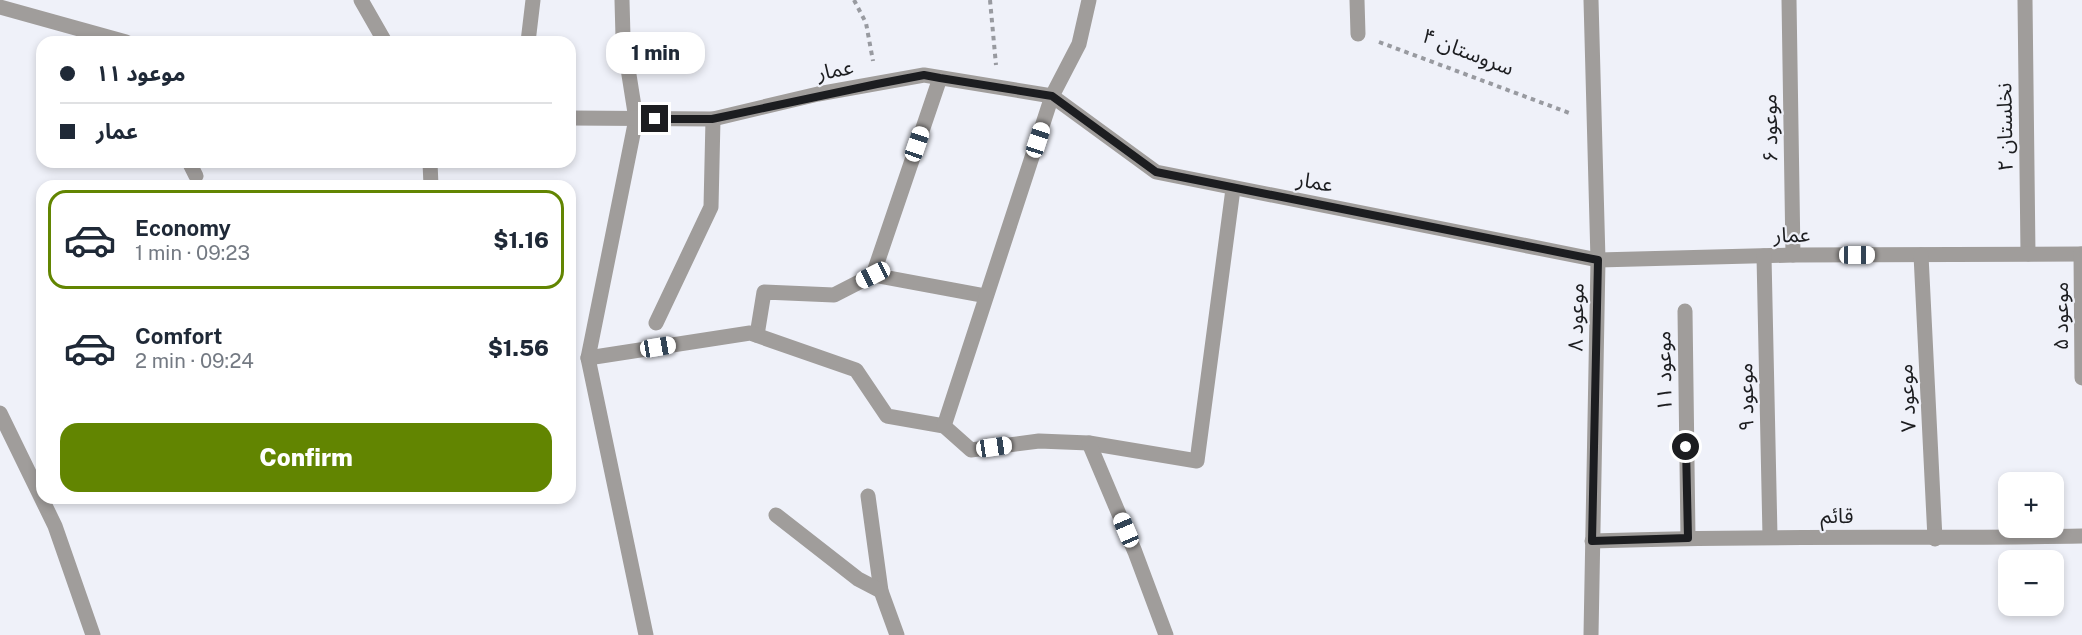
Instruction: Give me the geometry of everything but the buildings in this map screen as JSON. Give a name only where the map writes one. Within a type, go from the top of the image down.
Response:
[{"type":"street","points":[[361,0],[382,36]]},
{"type":"street","points":[[529,36],[533,0]]},
{"type":"street","points":[[622,0],[623,37],[636,119],[588,357],[646,635]]},
{"type":"street","points":[[944,426],[1052,96],[1079,44],[1089,0]]},
{"type":"street","points":[[1357,0],[1358,34]]},
{"type":"street","name":"موعود ۸","points":[[1591,635],[1598,260],[1592,0]]},
{"type":"street","name":"موعود ۶","points":[[1788,0],[1793,255]]},
{"type":"street","name":"نخلستان ۲","points":[[2025,0],[2028,254]]},
{"type":"street","points":[[0,7],[104,36]]},
{"type":"street","name":"عمار","points":[[576,118],[712,119],[924,75],[1052,96],[1156,172],[1598,260],[1793,255],[2082,254]]},
{"type":"street","points":[[873,275],[940,78]]},
{"type":"street","points":[[656,323],[711,207],[712,119]]},
{"type":"street","points":[[588,357],[750,333],[856,370],[887,416],[944,426],[971,450],[1039,441],[1089,443],[1197,461],[1233,189]]},
{"type":"street","name":"موعود ۵","points":[[2082,254],[2082,378]]},
{"type":"street","name":"موعود ۷","points":[[1921,255],[1935,539]]},
{"type":"street","name":"موعود ۹","points":[[1764,256],[1770,536]]},
{"type":"street","points":[[757,335],[764,292],[834,295],[873,275],[986,296]]},
{"type":"street","name":"موعود ۱۱","points":[[1684,311],[1688,538]]},
{"type":"street","points":[[0,413],[36,487]]},
{"type":"street","points":[[1089,443],[1135,552],[1166,635]]},
{"type":"street","points":[[868,496],[881,591],[897,635]]},
{"type":"street","points":[[44,504],[55,526],[93,635]]},
{"type":"street","points":[[776,515],[858,579],[881,591]]},
{"type":"street","name":"قائم","points":[[1592,541],[1770,536],[1935,539],[2082,536]]},
{"type":"path","points":[[854,0],[866,23],[877,84]]},
{"type":"path","points":[[990,0],[998,87]]},
{"type":"path","name":"سروستان ۴","points":[[1358,34],[1595,122]]},
{"type":"route","points":[[655,119],[712,119],[818,94],[924,75],[1052,96],[1118,142],[1156,172],[1598,260],[1592,541],[1688,538],[1686,447]]}]
